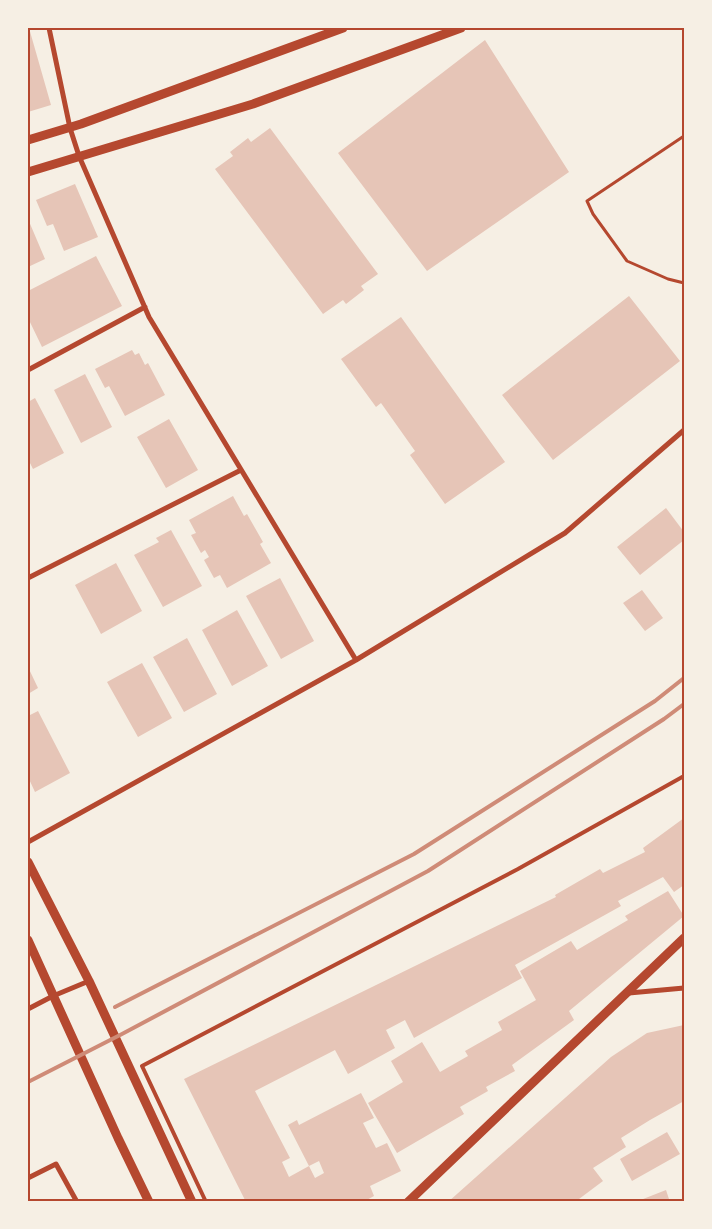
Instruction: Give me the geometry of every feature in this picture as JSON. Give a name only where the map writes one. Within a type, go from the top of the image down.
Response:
[{"type":"street","points":[[49,28],[70,128],[80,156],[145,307],[154,325],[356,660]]},
{"type":"street","points":[[28,140],[70,128],[343,28]]},
{"type":"street","points":[[28,172],[253,104],[461,28]]},
{"type":"street","points":[[28,370],[145,307]]},
{"type":"street","points":[[28,842],[356,660],[565,533],[684,430]]},
{"type":"street","points":[[28,578],[241,470]]},
{"type":"street","points":[[28,862],[89,981],[192,1202]]},
{"type":"street","points":[[408,1202],[684,938]]},
{"type":"street","points":[[28,940],[149,1202]]},
{"type":"street","points":[[28,1009],[89,981]]},
{"type":"street","points":[[628,993],[684,988]]},
{"type":"street","points":[[28,1178],[56,1164],[77,1202]]},
{"type":"lane","points":[[206,1202],[142,1066],[509,874],[684,776]]},
{"type":"path","points":[[684,136],[587,201],[593,214],[627,261],[684,283]]},
{"type":"building","points":[[28,28],[51,105],[28,112]]},
{"type":"building","points":[[485,40],[569,172],[427,271],[338,153]]},
{"type":"building","points":[[270,128],[378,274],[361,286],[364,290],[346,304],[343,300],[323,314],[215,169],[233,156],[230,152],[248,138],[251,142]]},
{"type":"building","points":[[75,184],[98,237],[64,251],[53,224],[47,226],[36,200]]},
{"type":"building","points":[[28,219],[45,259],[28,267]]},
{"type":"building","points":[[96,256],[122,306],[42,347],[28,318],[28,291]]},
{"type":"building","points":[[629,296],[680,361],[553,460],[502,395]]},
{"type":"building","points":[[401,317],[505,462],[445,504],[410,455],[415,451],[381,403],[376,407],[341,359]]},
{"type":"building","points":[[132,350],[135,355],[139,353],[145,365],[148,363],[165,395],[125,416],[109,386],[105,388],[95,369]]},
{"type":"building","points":[[85,374],[112,427],[81,443],[54,390]]},
{"type":"building","points":[[35,398],[64,453],[33,469],[28,459],[28,402]]},
{"type":"building","points":[[169,419],[198,470],[166,488],[137,437]]},
{"type":"building","points":[[233,496],[244,516],[247,514],[263,542],[260,544],[271,563],[227,588],[220,575],[214,578],[204,560],[209,557],[205,550],[201,553],[191,535],[196,533],[189,520]]},
{"type":"building","points":[[666,508],[684,532],[684,540],[640,575],[617,547]]},
{"type":"building","points":[[171,530],[202,586],[163,607],[134,555],[159,542],[156,538]]},
{"type":"building","points":[[116,563],[142,611],[101,634],[75,585]]},
{"type":"building","points":[[280,578],[314,641],[281,659],[246,596]]},
{"type":"building","points":[[642,590],[663,618],[645,631],[623,603]]},
{"type":"building","points":[[237,610],[268,666],[232,686],[202,630]]},
{"type":"building","points":[[187,638],[217,694],[184,712],[153,657]]},
{"type":"building","points":[[142,663],[172,718],[138,737],[107,682]]},
{"type":"building","points":[[28,667],[38,688],[28,694]]},
{"type":"building","points":[[38,711],[70,773],[35,792],[28,777],[28,716]]},
{"type":"building","points":[[684,818],[684,885],[674,892],[663,877],[618,901],[621,906],[515,965],[522,978],[414,1038],[405,1020],[386,1030],[395,1048],[348,1074],[335,1050],[255,1091],[290,1158],[282,1162],[289,1177],[309,1166],[288,1125],[297,1120],[299,1125],[361,1093],[374,1118],[363,1123],[376,1148],[387,1143],[401,1171],[370,1186],[374,1196],[363,1202],[246,1202],[184,1079],[556,897],[555,895],[600,869],[603,873],[645,852],[643,848]],"holes":[[[319,1161],[324,1173],[315,1178],[309,1166]]]},
{"type":"building","points":[[668,891],[684,916],[569,1011],[574,1020],[512,1065],[515,1071],[486,1087],[488,1091],[460,1107],[464,1114],[397,1153],[368,1103],[403,1082],[391,1061],[422,1042],[440,1072],[468,1056],[465,1051],[502,1030],[498,1022],[536,1000],[520,971],[571,941],[577,950],[628,920],[625,916]]},
{"type":"building","points":[[684,1025],[684,1101],[621,1138],[626,1147],[593,1168],[603,1181],[575,1202],[448,1202],[611,1057],[647,1033]]},
{"type":"building","points":[[667,1132],[680,1154],[632,1181],[620,1159]]},
{"type":"building","points":[[666,1190],[670,1202],[638,1202],[638,1201]]},
{"type":"railway","points":[[115,1007],[414,854],[655,701],[684,678]]},
{"type":"railway","points":[[28,1082],[428,871],[664,719],[684,704]]}]
